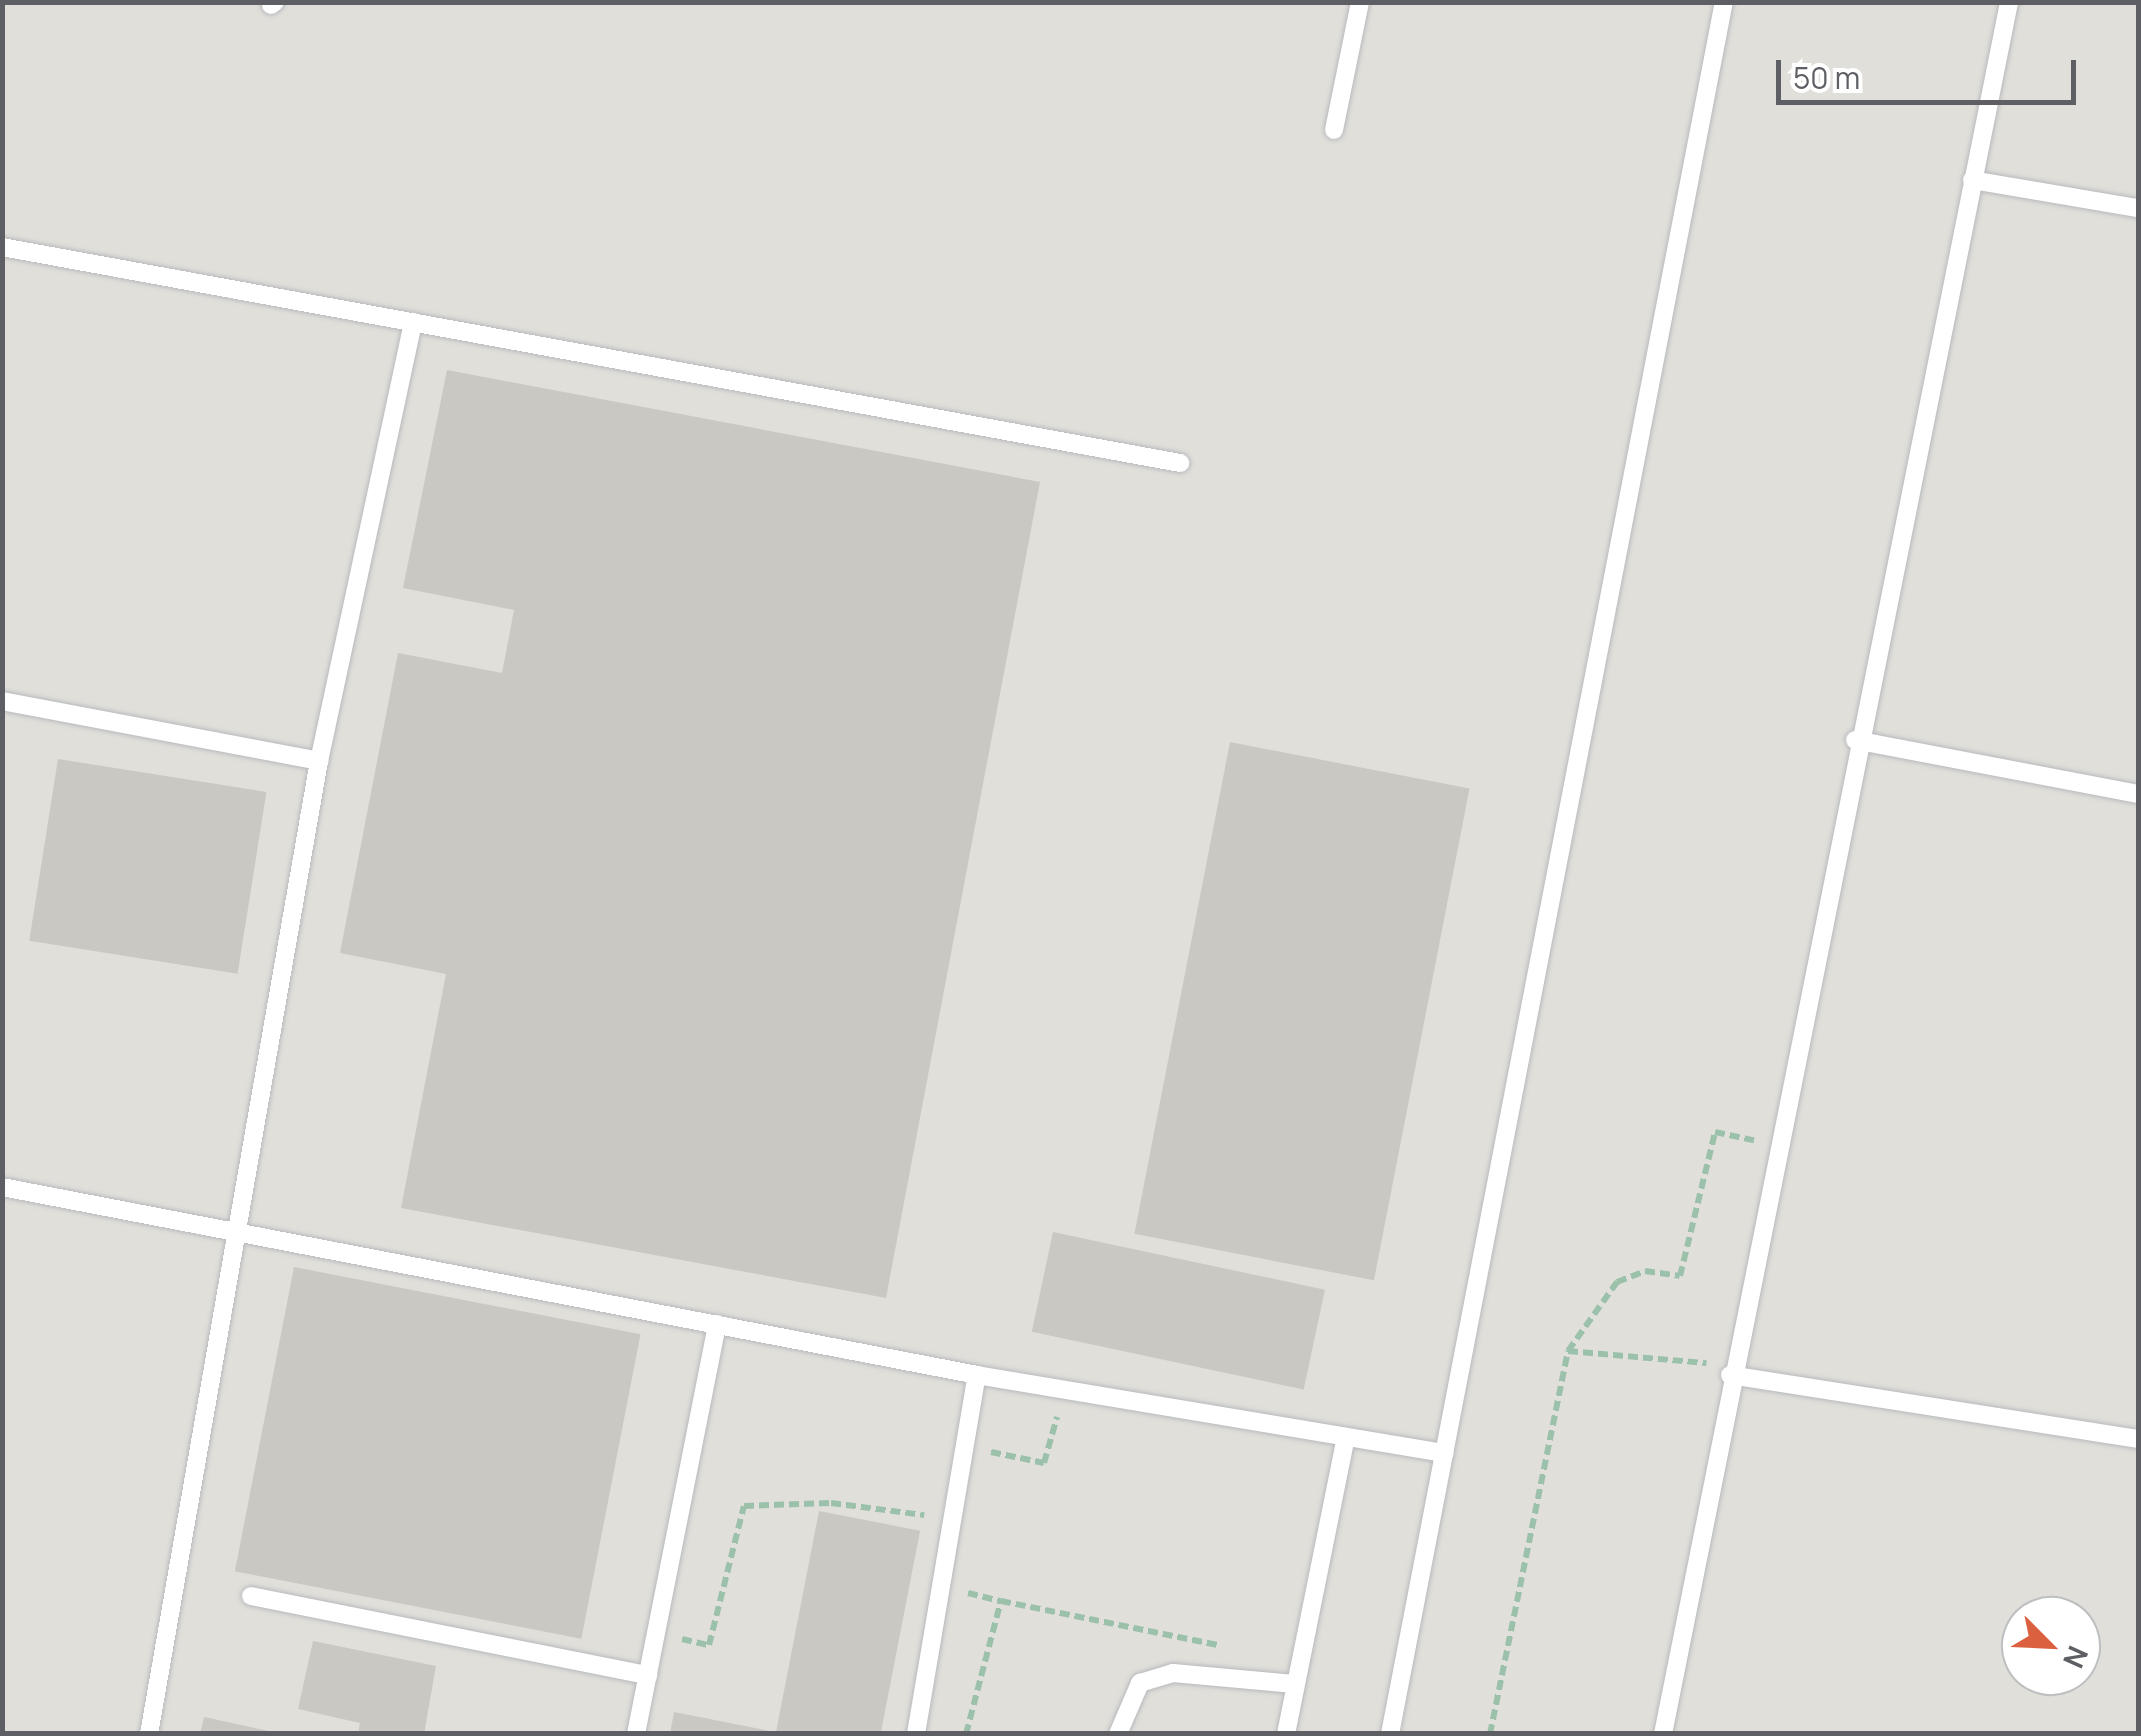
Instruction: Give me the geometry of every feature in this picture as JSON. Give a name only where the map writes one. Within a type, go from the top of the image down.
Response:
[{"type":"lane","points":[[1334,130],[1360,2]]},
{"type":"lane","points":[[1390,1734],[1724,2]]},
{"type":"lane","points":[[1663,1734],[1855,740],[2008,2]]},
{"type":"lane","points":[[1972,180],[2138,208]]},
{"type":"lane","points":[[2,247],[1180,464]]},
{"type":"lane","points":[[149,1734],[319,762],[413,322]]},
{"type":"lane","points":[[2,701],[319,762]]},
{"type":"lane","points":[[1855,740],[2138,794]]},
{"type":"lane","points":[[2,1187],[977,1375],[1444,1453]]},
{"type":"lane","points":[[636,1734],[717,1324]]},
{"type":"lane","points":[[1731,1370],[2138,1439]]},
{"type":"lane","points":[[916,1734],[977,1375]]},
{"type":"lane","points":[[1286,1734],[1346,1437]]},
{"type":"lane","points":[[251,1596],[648,1675]]},
{"type":"lane","points":[[1118,1734],[1140,1683],[1173,1673],[1295,1684]]},
{"type":"path","points":[[1490,1734],[1568,1350],[1617,1282],[1646,1271],[1680,1276],[1715,1132],[1775,1144]]},
{"type":"path","points":[[1568,1350],[1731,1370]]},
{"type":"path","points":[[978,1468],[982,1450],[1044,1463],[1064,1387]]},
{"type":"path","points":[[656,1634],[709,1645],[744,1506],[831,1502],[950,1519]]},
{"type":"path","points":[[966,1734],[1001,1600],[1241,1650],[1236,1679]]},
{"type":"shaded area","points":[[3,3],[2138,3],[2138,1733],[3,1734]]},
{"type":"building","points":[[447,370],[1040,482],[886,1298],[401,1208],[446,974],[340,953],[398,653],[502,673],[514,610],[403,588]]},
{"type":"building","points":[[1230,742],[1470,789],[1374,1280],[1134,1234]]},
{"type":"building","points":[[58,759],[266,792],[238,974],[29,941]]},
{"type":"building","points":[[1053,1232],[1325,1290],[1304,1390],[1032,1332]]},
{"type":"building","points":[[294,1267],[641,1334],[581,1639],[235,1571]]},
{"type":"building","points":[[819,1511],[920,1531],[881,1734],[776,1734]]},
{"type":"building","points":[[313,1641],[436,1666],[424,1734],[358,1734],[360,1723],[298,1709]]},
{"type":"building","points":[[674,1712],[775,1732],[775,1734],[670,1734]]},
{"type":"building","points":[[204,1717],[273,1732],[200,1734]]}]
